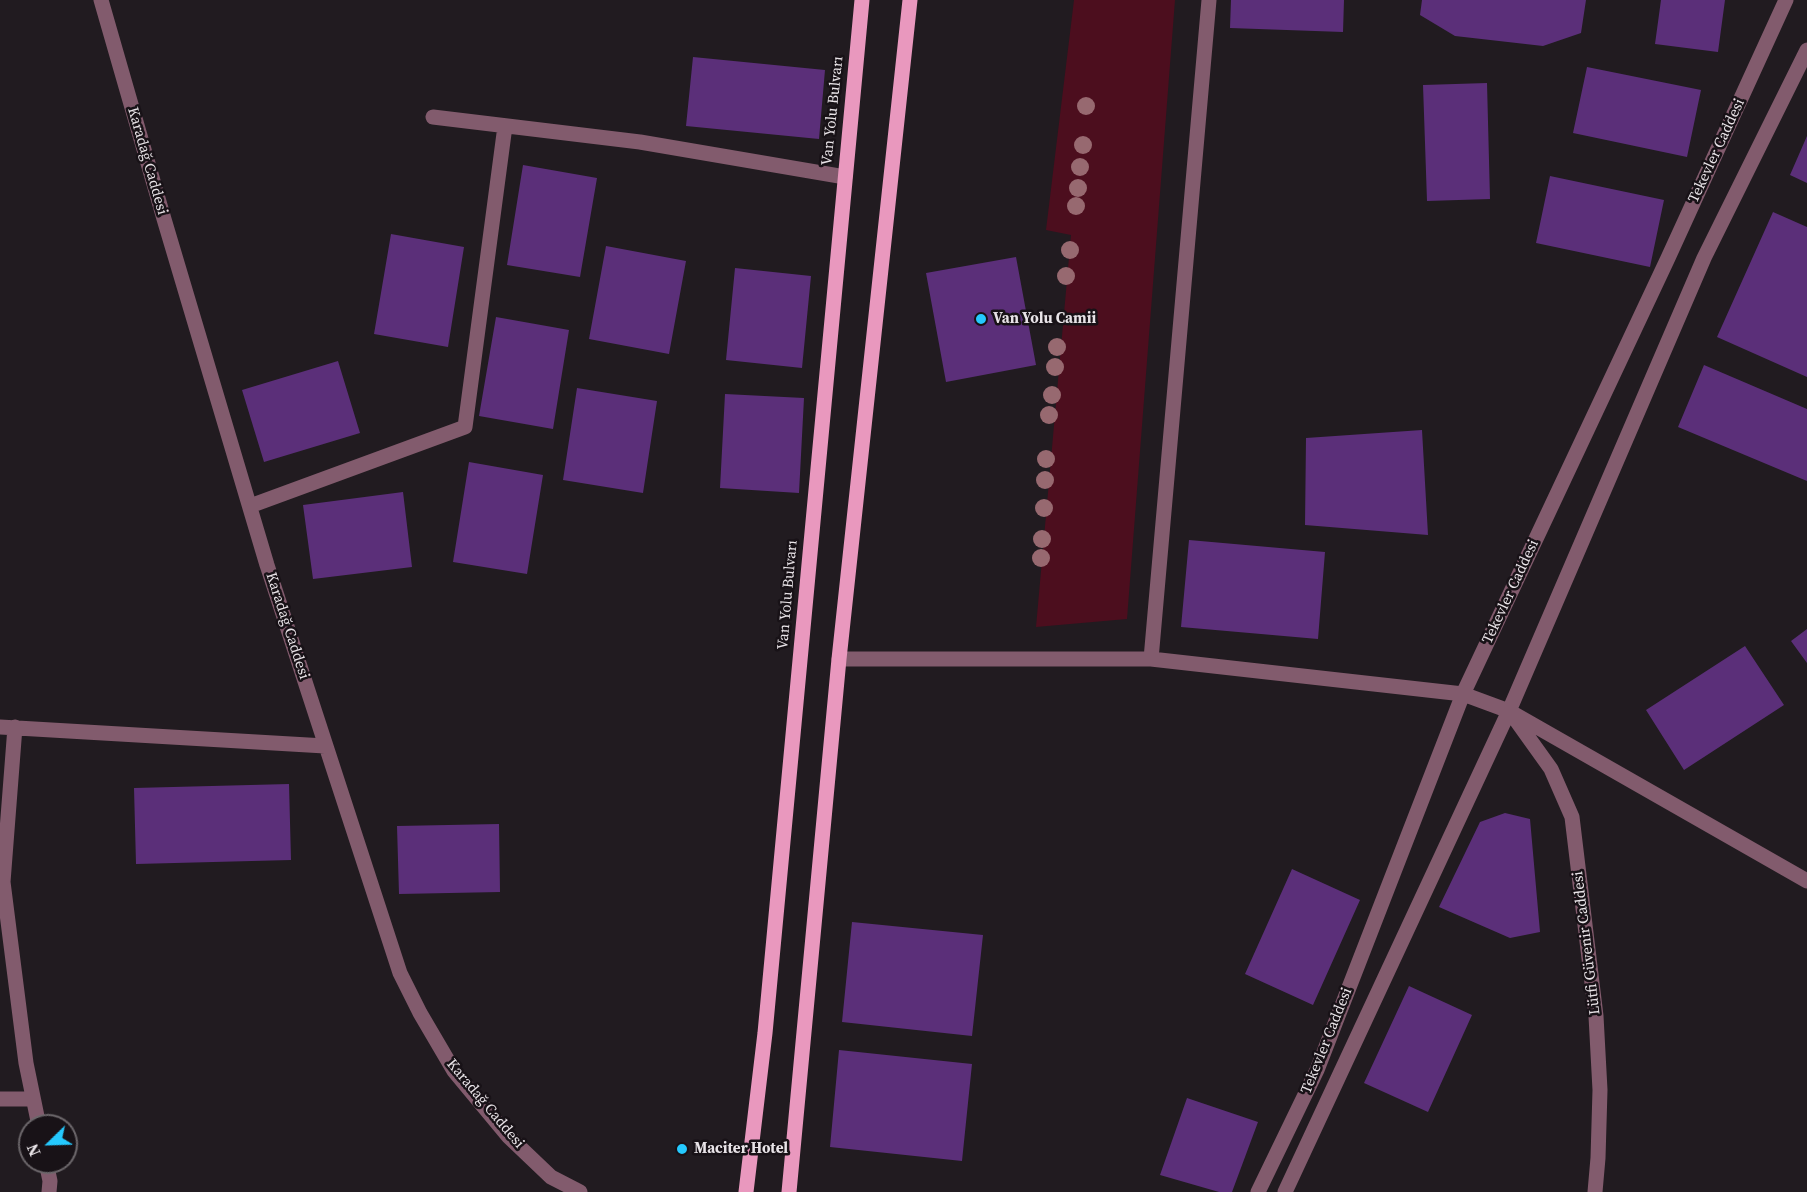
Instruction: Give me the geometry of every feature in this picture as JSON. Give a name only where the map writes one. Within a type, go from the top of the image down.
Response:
[{"type":"main road","name":"Van Yolu Bulvarı","points":[[746,1192],[765,1033],[862,0]]},
{"type":"main road","points":[[789,1192],[839,659],[910,0]]},
{"type":"street","name":"Karadağ Caddesi","points":[[101,0],[250,506],[325,746],[400,973],[454,1071],[508,1136],[551,1177],[580,1192]]},
{"type":"street","points":[[1151,659],[1209,0]]},
{"type":"street","name":"Tekevler Caddesi","points":[[1258,1192],[1317,1070],[1463,694],[1664,268],[1786,0]]},
{"type":"street","points":[[1285,1192],[1509,711],[1704,258],[1807,50]]},
{"type":"street","points":[[434,117],[640,142],[845,177]]},
{"type":"street","points":[[250,506],[465,427],[505,126]]},
{"type":"street","points":[[839,659],[1151,659],[1463,694],[1509,711],[1807,881]]},
{"type":"street","name":"Lütfi Güvenir Caddesi","points":[[1509,711],[1551,769],[1572,817],[1596,1016],[1600,1090],[1595,1192]]},
{"type":"street","points":[[36,1114],[26,1062],[2,882],[7,727],[325,746]]},
{"type":"street","points":[[0,1100],[33,1099]]},
{"type":"street","points":[[49,1174],[49,1192]]},
{"type":"shaded area","points":[[1074,0],[1175,0],[1127,619],[1036,627],[1071,235],[1046,230]]},
{"type":"building","points":[[1231,0],[1344,0],[1343,32],[1230,28]]},
{"type":"building","points":[[1422,0],[1586,0],[1581,33],[1543,46],[1455,36],[1420,15]]},
{"type":"building","points":[[1661,0],[1725,0],[1718,52],[1655,44]]},
{"type":"building","points":[[693,57],[825,70],[819,139],[686,126]]},
{"type":"building","points":[[1587,67],[1701,90],[1687,157],[1573,133]]},
{"type":"building","points":[[1487,83],[1490,199],[1427,201],[1423,85]]},
{"type":"building","points":[[1807,136],[1807,183],[1790,175]]},
{"type":"building","points":[[523,165],[597,178],[580,277],[507,265]]},
{"type":"building","points":[[1550,176],[1664,200],[1650,267],[1536,243]]},
{"type":"building","points":[[1773,212],[1807,227],[1807,377],[1717,337]]},
{"type":"building","points":[[391,234],[464,247],[448,347],[374,334]]},
{"type":"building","points":[[606,246],[686,261],[669,354],[589,339]]},
{"type":"building","name":"Van Yolu Camii","points":[[1016,257],[1036,365],[946,382],[926,273]]},
{"type":"building","points":[[735,268],[811,276],[802,368],[726,360]]},
{"type":"building","points":[[496,317],[569,330],[553,429],[479,416]]},
{"type":"building","points":[[338,361],[360,433],[264,462],[242,390]]},
{"type":"building","points":[[1704,365],[1807,409],[1807,481],[1678,427]]},
{"type":"building","points":[[577,388],[657,401],[643,493],[563,480]]},
{"type":"building","points":[[725,394],[804,398],[799,493],[720,488]]},
{"type":"building","points":[[1422,430],[1428,535],[1305,525],[1306,438]]},
{"type":"building","points":[[469,462],[543,475],[527,574],[453,562]]},
{"type":"building","points":[[403,492],[412,567],[313,579],[303,505]]},
{"type":"building","points":[[1189,540],[1325,552],[1318,639],[1181,627]]},
{"type":"building","points":[[1807,629],[1807,663],[1791,641]]},
{"type":"building","points":[[1745,646],[1784,705],[1684,770],[1646,710]]},
{"type":"building","points":[[289,784],[291,860],[136,864],[134,788]]},
{"type":"building","points":[[1505,813],[1530,819],[1540,932],[1510,938],[1439,907],[1480,822]]},
{"type":"building","points":[[499,824],[500,892],[399,894],[397,826]]},
{"type":"building","points":[[1292,869],[1360,900],[1313,1005],[1245,974]]},
{"type":"building","points":[[852,922],[983,935],[972,1036],[842,1022]]},
{"type":"building","points":[[1409,986],[1472,1015],[1428,1112],[1364,1083]]},
{"type":"building","points":[[839,1050],[972,1064],[962,1161],[830,1147]]},
{"type":"building","points":[[1187,1098],[1258,1122],[1232,1192],[1219,1192],[1160,1175]]},
{"type":"place","name":"Van Yolu Camii","points":[[981,319]]},
{"type":"place","name":"Maciter Hotel","points":[[682,1149]]}]
